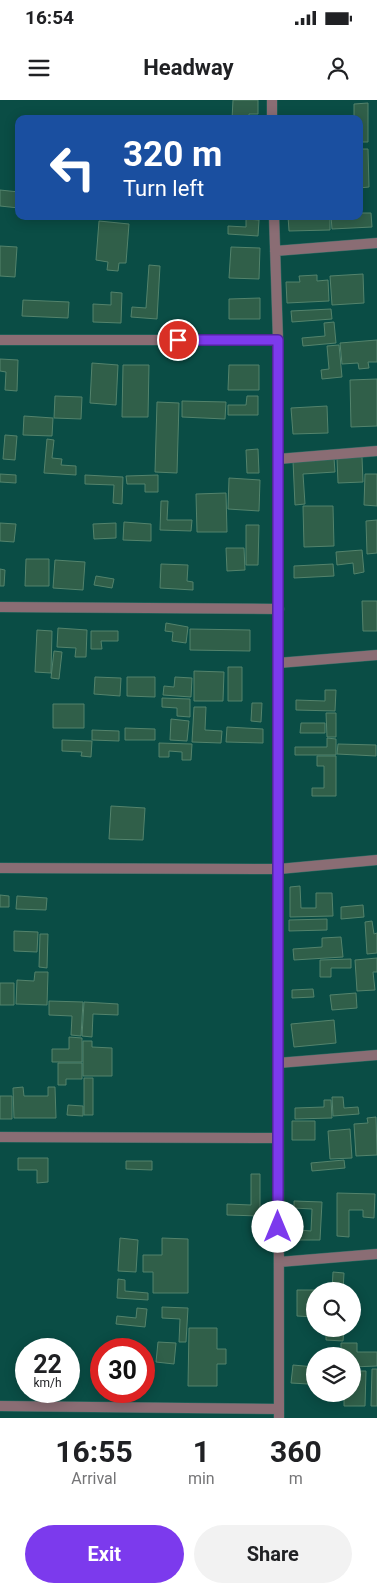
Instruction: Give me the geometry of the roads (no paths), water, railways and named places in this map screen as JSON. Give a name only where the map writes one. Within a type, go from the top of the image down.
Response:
[{"type":"street","points":[[272,100],[272,115]]},
{"type":"street","points":[[0,1406],[279,1413],[278,340],[274,220]]},
{"type":"street","points":[[275,251],[377,243]]},
{"type":"street","points":[[0,340],[278,340]]},
{"type":"street","points":[[278,459],[377,450]]},
{"type":"street","points":[[0,608],[278,609]]},
{"type":"street","points":[[278,664],[377,655]]},
{"type":"street","points":[[0,868],[278,869],[377,860]]},
{"type":"street","points":[[278,1063],[377,1055]]},
{"type":"street","points":[[0,1137],[278,1138]]},
{"type":"street","points":[[278,1262],[377,1254]]}]
